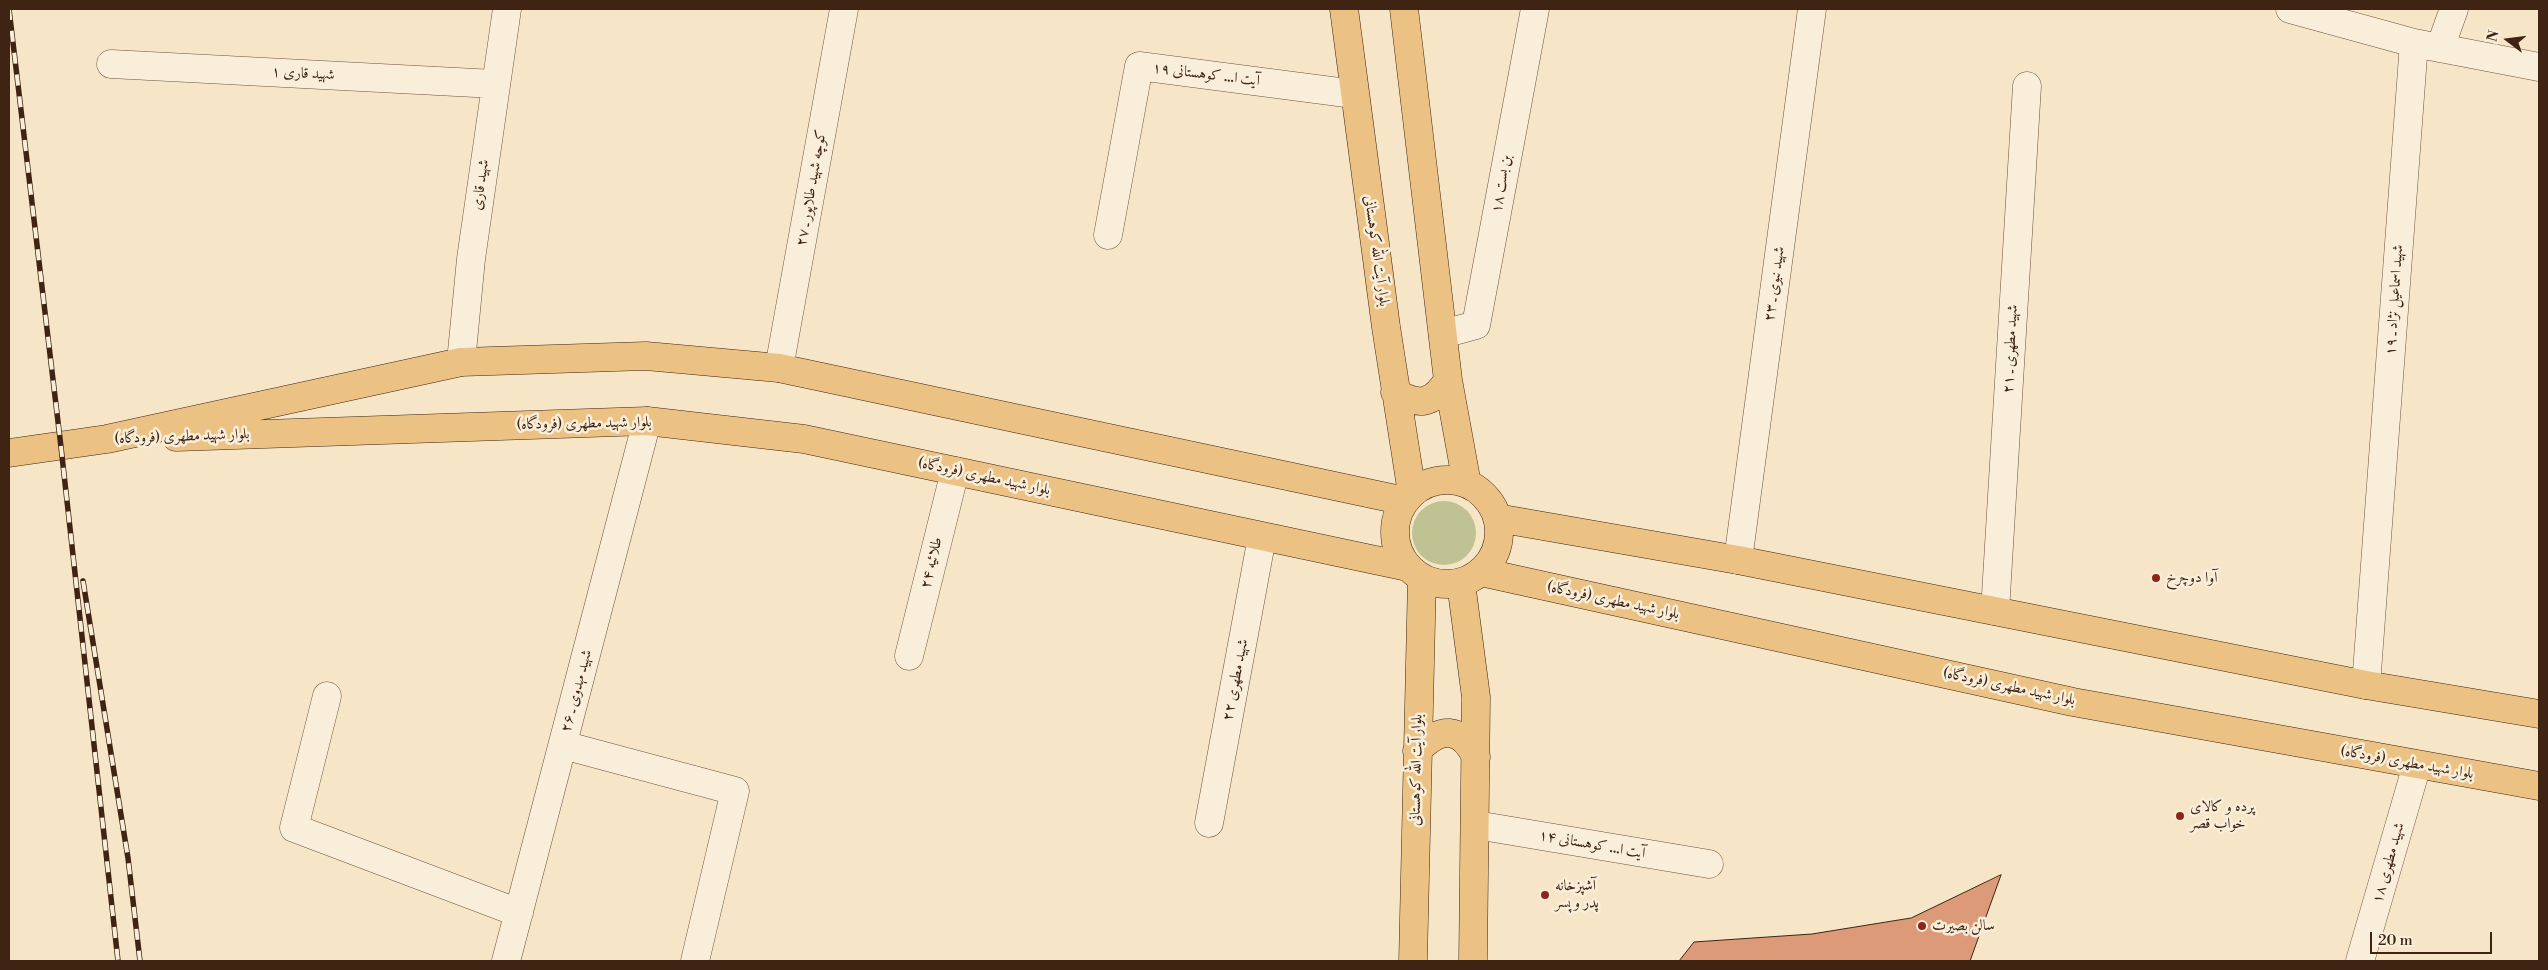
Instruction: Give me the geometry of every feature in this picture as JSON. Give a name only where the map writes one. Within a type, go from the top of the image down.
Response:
[{"type":"main road","name":"بلوار آیت الله کوهستانی","points":[[1344,9],[1409,497]]},
{"type":"main road","points":[[1404,9],[1448,380],[1467,484]]},
{"type":"main road","name":"بلوار شهید مطهری (فرودگاه)","points":[[107,439],[461,362],[646,356],[779,368],[1409,497]]},
{"type":"main road","points":[[1395,392],[1410,401],[1428,401],[1440,393],[1448,380]]},
{"type":"main road","name":"بلوار شهید مطهری (فرودگاه)","points":[[107,439],[647,422],[804,439],[1262,537],[1415,573]]},
{"type":"main road","points":[[9,453],[107,439]]},
{"type":"main road","points":[[1438,480],[1453,480],[1467,484],[1480,492],[1491,503],[1500,533],[1497,547],[1491,561],[1471,578],[1434,583],[1415,573],[1398,552],[1394,535],[1396,517],[1409,497],[1424,485],[1438,480]]},
{"type":"main road","points":[[1497,518],[1738,560],[2366,685],[2539,714]]},
{"type":"main road","name":"بلوار آیت الله کوهستانی","points":[[1413,961],[1417,751],[1415,573]]},
{"type":"main road","name":"بلوار شهید مطهری (فرودگاه)","points":[[1471,578],[2073,702],[2539,786]]},
{"type":"main road","points":[[1471,578],[1476,696],[1473,961]]},
{"type":"main road","points":[[1417,751],[1429,737],[1442,732],[1457,735],[1468,742],[1476,757]]},
{"type":"street","name":"شهید قاری","points":[[461,362],[471,259],[507,9]]},
{"type":"street","name":"کوچه شهید طلاپور ـ ۲۷","points":[[779,368],[844,9]]},
{"type":"street","name":"بن بست ۱۸","points":[[1443,334],[1476,324],[1535,9]]},
{"type":"street","name":"شهید نبوی ـ ۲۳","points":[[1738,560],[1812,9]]},
{"type":"street","points":[[2290,9],[2414,43],[2539,68]]},
{"type":"street","points":[[2440,48],[2454,9]]},
{"type":"street","name":"شهید اسماعیل نژاد ـ ۱۹","points":[[2366,685],[2414,43]]},
{"type":"street","name":"شهید قاری ۱","points":[[111,64],[495,84]]},
{"type":"street","name":"آیت ا... کوهستانی ۱۹","points":[[1108,235],[1139,66],[1354,94]]},
{"type":"street","name":"شهید مطهری ـ ۲۱","points":[[1995,611],[2027,86]]},
{"type":"street","name":"شهید مهدوی ـ ۲۶","points":[[506,961],[647,422]]},
{"type":"street","name":"طلائیه ۲۴","points":[[909,656],[955,471]]},
{"type":"street","name":"شهید مطهری ۲۲","points":[[1209,824],[1262,537]]},
{"type":"street","points":[[327,696],[294,828],[519,913]]},
{"type":"street","points":[[563,745],[735,791],[695,961]]},
{"type":"street","name":"شهید مطهری ۱۸","points":[[2360,961],[2417,765]]},
{"type":"street","name":"آیت ا... کوهستانی ۱۴","points":[[1476,825],[1709,864]]},
{"type":"green space","points":[[1444,501],[1462,507],[1470,515],[1476,533],[1470,551],[1462,559],[1444,565],[1426,559],[1418,551],[1412,533],[1418,515],[1426,507]]},
{"type":"building","name":"سالن بصیرت","points":[[2001,875],[1970,961],[1679,961],[1694,942],[1812,934],[1911,918]]},
{"type":"railway","points":[[9,9],[61,447],[118,961]]},
{"type":"railway","points":[[83,581],[128,858],[140,961]]},
{"type":"place","name":"آوا دوچرخ","points":[[2156,578]]},
{"type":"place","name":"پرده و کالای خواب قصر","points":[[2180,816]]},
{"type":"place","name":"آشپزخانه پدر و پسر","points":[[1545,895]]},
{"type":"place","name":"سالن بصیرت","points":[[1922,926]]}]
